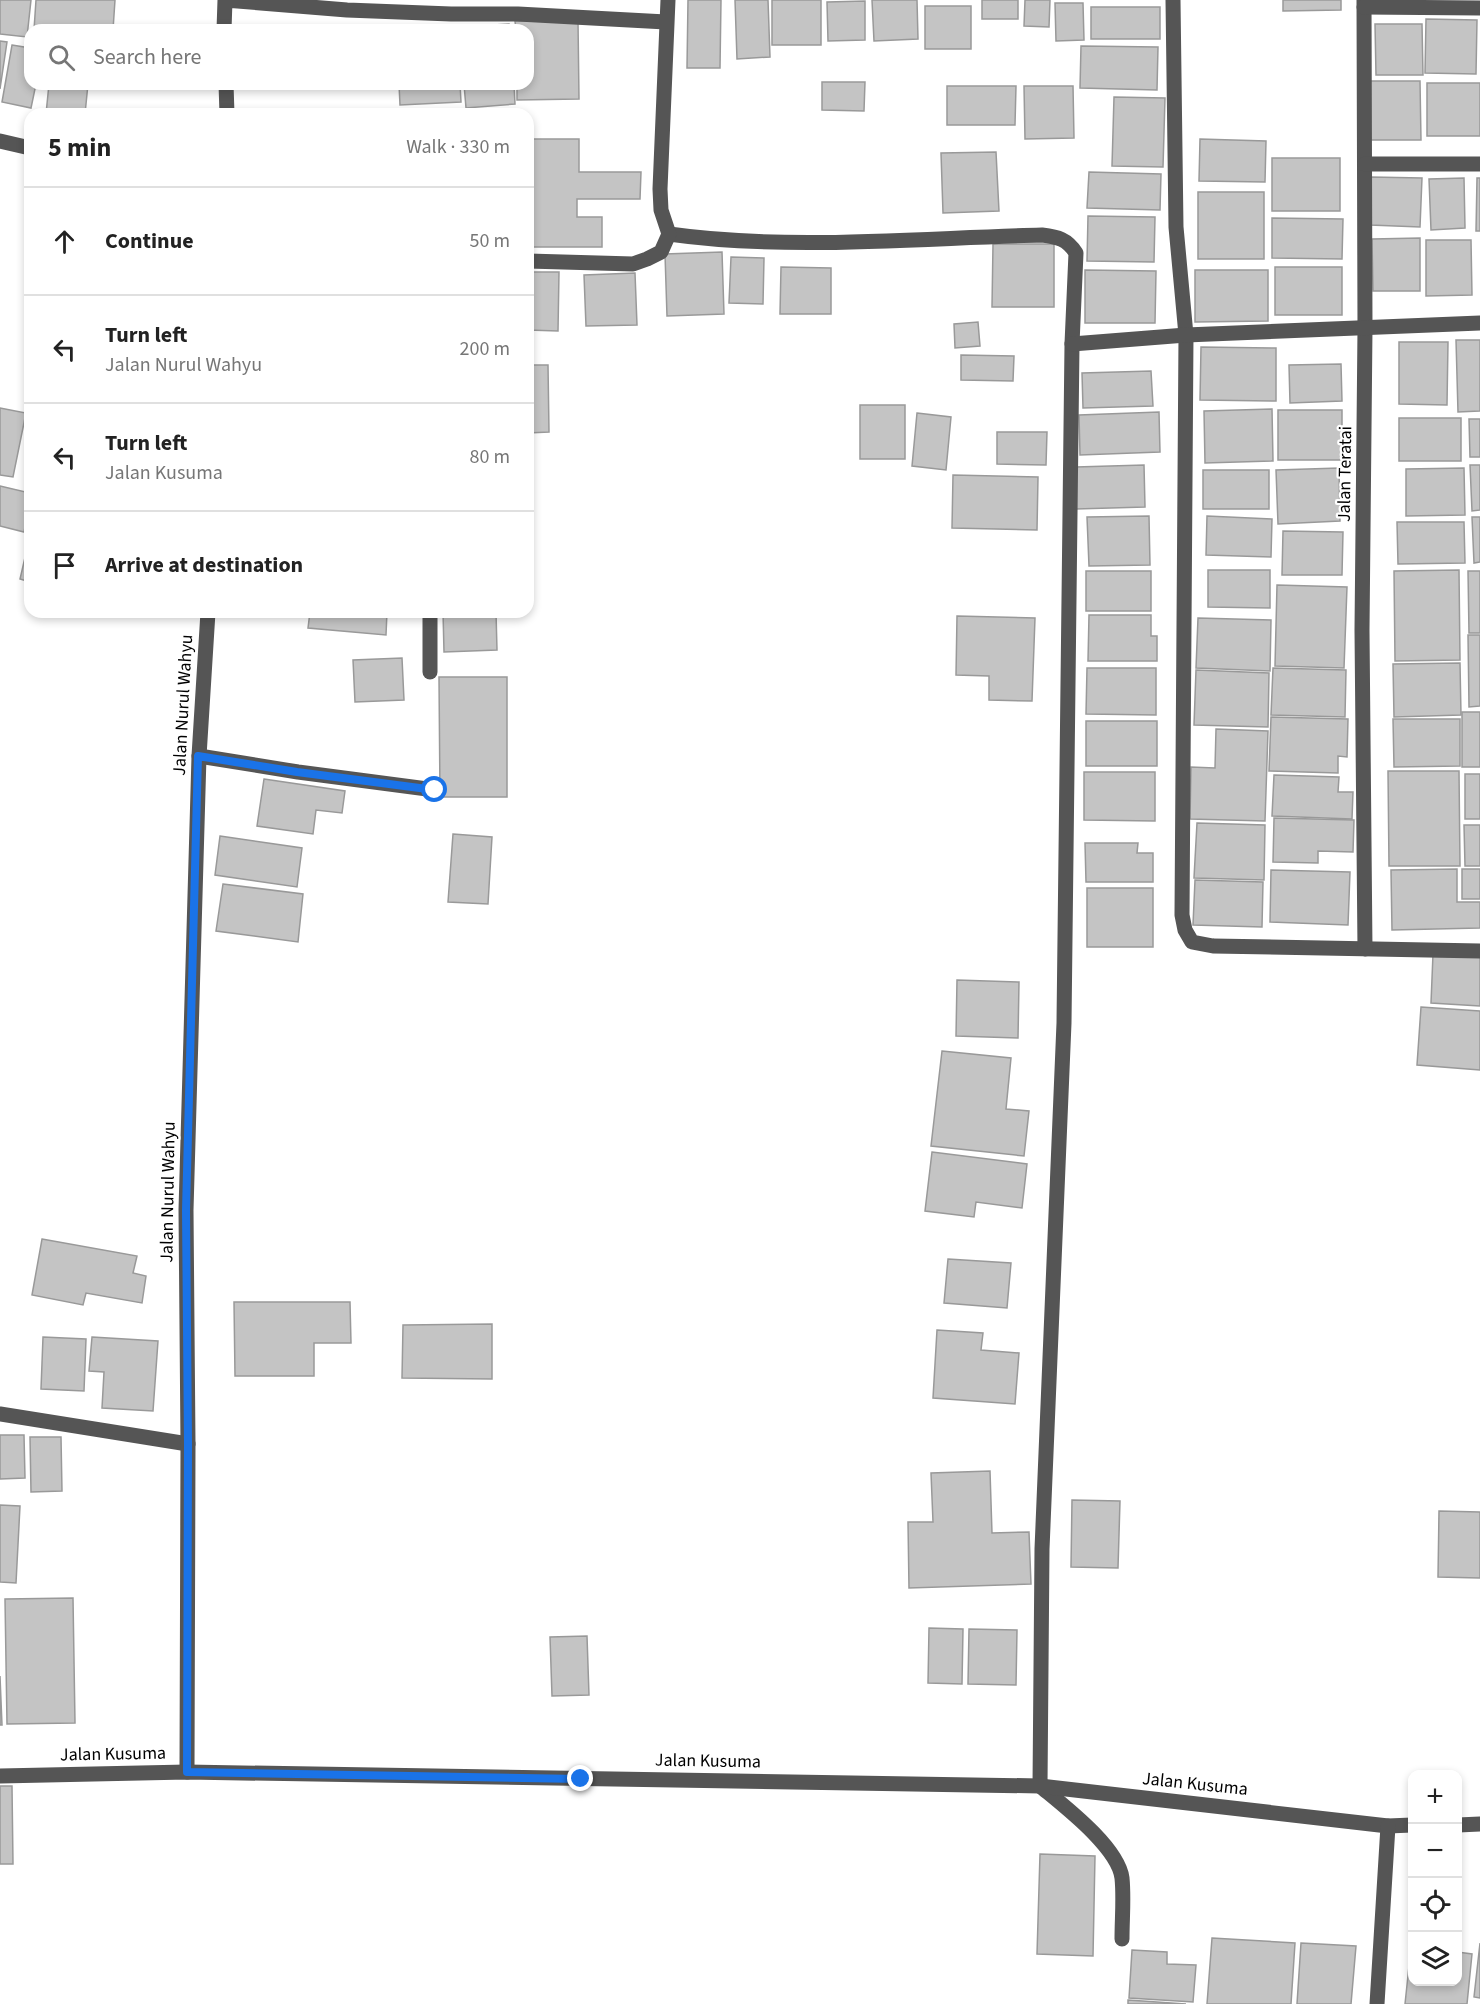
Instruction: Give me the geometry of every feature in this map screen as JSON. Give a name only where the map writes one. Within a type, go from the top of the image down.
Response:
[{"type":"street","points":[[224,24],[225,0],[347,10],[451,7],[518,14],[666,22]]},
{"type":"street","points":[[534,261],[633,264],[661,252],[669,234],[661,210],[660,189],[668,0]]},
{"type":"street","points":[[1173,0],[1176,227],[1186,335],[1182,915],[1185,930],[1192,942],[1213,946],[1480,951]]},
{"type":"street","points":[[1364,3],[1480,8]]},
{"type":"street","name":"Jalan Teratai","points":[[1364,3],[1365,328],[1362,630],[1365,949]]},
{"type":"street","points":[[226,90],[227,108]]},
{"type":"street","points":[[0,141],[24,147]]},
{"type":"street","points":[[1365,164],[1480,165]]},
{"type":"street","points":[[669,234],[713,240],[794,242],[1042,235],[1059,237],[1071,244],[1077,253],[1072,344],[1064,1023],[1042,1549],[1040,1786],[1090,1829],[1112,1855],[1122,1876],[1122,1939]]},
{"type":"street","points":[[1072,344],[1186,335],[1480,323]]},
{"type":"street","name":"Jalan Nurul Wahyu","points":[[187,1772],[186,1198],[198,756],[208,618]]},
{"type":"street","points":[[430,618],[430,672]]},
{"type":"street","points":[[198,756],[435,790]]},
{"type":"street","points":[[0,1414],[188,1444]]},
{"type":"street","name":"Jalan Kusuma","points":[[0,1776],[187,1772],[1040,1786],[1388,1826],[1408,1825]]},
{"type":"street","points":[[1462,1825],[1480,1824]]},
{"type":"street","points":[[1377,2004],[1388,1826]]},
{"type":"building","points":[[0,0],[31,0],[28,24],[24,24],[24,37],[0,34]]},
{"type":"building","points":[[36,0],[115,0],[113,24],[34,24]]},
{"type":"building","points":[[688,0],[721,0],[720,68],[687,68]]},
{"type":"building","points":[[735,0],[768,0],[770,57],[737,59]]},
{"type":"building","points":[[772,0],[821,0],[821,45],[772,45]]},
{"type":"building","points":[[872,0],[917,0],[918,39],[874,41]]},
{"type":"building","points":[[982,0],[1018,0],[1018,19],[982,19]]},
{"type":"building","points":[[1025,0],[1050,0],[1049,27],[1024,26]]},
{"type":"building","points":[[1283,0],[1341,0],[1341,10],[1283,11]]},
{"type":"building","points":[[865,1],[865,40],[828,41],[827,2]]},
{"type":"building","points":[[1055,3],[1083,3],[1084,40],[1056,41]]},
{"type":"building","points":[[925,6],[971,6],[971,49],[925,49]]},
{"type":"building","points":[[1091,7],[1160,7],[1160,39],[1091,39]]},
{"type":"building","points":[[1426,19],[1477,20],[1476,74],[1425,73]]},
{"type":"building","points":[[515,21],[578,21],[579,99],[517,100],[517,90],[534,90],[534,24],[515,24]]},
{"type":"building","points":[[1375,24],[1422,24],[1423,75],[1376,75]]},
{"type":"building","points":[[0,41],[7,42],[0,89]]},
{"type":"building","points":[[12,45],[24,47],[24,90],[35,90],[31,108],[2,102]]},
{"type":"building","points":[[1081,46],[1158,47],[1157,90],[1080,88]]},
{"type":"building","points":[[1369,81],[1420,81],[1421,140],[1369,140]]},
{"type":"building","points":[[822,82],[865,82],[864,111],[822,110]]},
{"type":"building","points":[[1427,83],[1480,83],[1480,136],[1427,136]]},
{"type":"building","points":[[947,86],[1016,86],[1015,125],[947,125]]},
{"type":"building","points":[[1024,86],[1073,86],[1074,138],[1025,139]]},
{"type":"building","points":[[48,90],[87,90],[86,108],[47,108]]},
{"type":"building","points":[[399,90],[460,90],[461,102],[400,105]]},
{"type":"building","points":[[464,90],[514,90],[515,104],[466,108]]},
{"type":"building","points":[[1114,97],[1165,98],[1163,167],[1112,166]]},
{"type":"building","points":[[534,139],[579,139],[579,172],[641,172],[640,199],[577,199],[577,217],[602,217],[602,247],[534,247]]},
{"type":"building","points":[[1200,139],[1266,141],[1265,182],[1199,181]]},
{"type":"building","points":[[996,152],[999,211],[943,213],[941,153]]},
{"type":"building","points":[[1272,158],[1340,158],[1340,211],[1272,211]]},
{"type":"building","points":[[1089,172],[1161,174],[1160,210],[1087,208]]},
{"type":"building","points":[[1371,177],[1422,178],[1420,227],[1370,225]]},
{"type":"building","points":[[1464,178],[1465,228],[1431,230],[1429,179]]},
{"type":"building","points":[[1477,178],[1480,178],[1480,231],[1476,231]]},
{"type":"building","points":[[1198,192],[1264,192],[1264,259],[1198,259]]},
{"type":"building","points":[[1088,216],[1155,217],[1154,262],[1087,261]]},
{"type":"building","points":[[1272,218],[1343,219],[1342,259],[1272,258]]},
{"type":"building","points":[[1420,238],[1420,291],[1373,291],[1372,239]]},
{"type":"building","points":[[1426,240],[1471,240],[1472,295],[1426,296]]},
{"type":"building","points":[[993,244],[1054,244],[1054,307],[992,307]]},
{"type":"building","points":[[722,252],[724,314],[667,316],[665,254]]},
{"type":"building","points":[[731,257],[764,258],[763,304],[729,303]]},
{"type":"building","points":[[781,267],[831,268],[831,314],[780,314]]},
{"type":"building","points":[[1275,267],[1342,267],[1342,315],[1275,315]]},
{"type":"building","points":[[1085,270],[1156,271],[1155,323],[1085,323]]},
{"type":"building","points":[[1195,270],[1268,270],[1268,321],[1195,322]]},
{"type":"building","points":[[534,272],[559,272],[558,331],[534,330]]},
{"type":"building","points":[[635,273],[637,325],[586,326],[584,275]]},
{"type":"building","points":[[978,322],[980,346],[955,348],[954,324]]},
{"type":"building","points":[[1456,340],[1480,340],[1480,411],[1458,412]]},
{"type":"building","points":[[1399,342],[1448,342],[1447,405],[1399,404]]},
{"type":"building","points":[[1201,347],[1276,348],[1276,401],[1200,400]]},
{"type":"building","points":[[961,355],[1014,356],[1013,381],[961,380]]},
{"type":"building","points":[[1341,364],[1342,401],[1290,403],[1289,365]]},
{"type":"building","points":[[534,365],[548,365],[549,432],[534,433]]},
{"type":"building","points":[[1151,371],[1153,406],[1083,408],[1082,373]]},
{"type":"building","points":[[860,405],[905,405],[905,459],[860,459]]},
{"type":"building","points":[[0,408],[24,413],[24,423],[13,477],[0,475]]},
{"type":"building","points":[[1272,409],[1273,461],[1205,463],[1204,411]]},
{"type":"building","points":[[1278,410],[1342,410],[1342,460],[1278,460]]},
{"type":"building","points":[[1159,412],[1160,452],[1080,455],[1079,415]]},
{"type":"building","points":[[917,413],[951,417],[946,470],[912,466]]},
{"type":"building","points":[[1399,418],[1461,418],[1461,461],[1399,461]]},
{"type":"building","points":[[1469,419],[1480,419],[1480,457],[1470,457]]},
{"type":"building","points":[[997,432],[1047,432],[1046,465],[997,464]]},
{"type":"building","points":[[1144,465],[1145,507],[1076,509],[1076,467]]},
{"type":"building","points":[[1470,465],[1480,465],[1480,510],[1472,511]]},
{"type":"building","points":[[1339,468],[1340,521],[1278,524],[1276,470]]},
{"type":"building","points":[[1464,468],[1465,515],[1406,516],[1406,469]]},
{"type":"building","points":[[1203,470],[1269,470],[1269,509],[1203,509]]},
{"type":"building","points":[[953,475],[1038,477],[1037,530],[952,528]]},
{"type":"building","points":[[0,486],[24,492],[24,532],[0,526]]},
{"type":"building","points":[[1149,516],[1150,565],[1089,566],[1087,517]]},
{"type":"building","points":[[1207,516],[1272,519],[1271,557],[1206,555]]},
{"type":"building","points":[[1472,517],[1480,517],[1480,562],[1474,563]]},
{"type":"building","points":[[1397,522],[1464,522],[1465,563],[1398,564]]},
{"type":"building","points":[[1283,531],[1343,532],[1342,575],[1282,575]]},
{"type":"building","points":[[24,562],[24,580],[20,579]]},
{"type":"building","points":[[1208,570],[1270,570],[1270,608],[1208,607]]},
{"type":"building","points":[[1459,570],[1460,660],[1395,661],[1394,571]]},
{"type":"building","points":[[1086,571],[1151,571],[1151,611],[1086,611]]},
{"type":"building","points":[[1468,571],[1480,571],[1480,633],[1469,633]]},
{"type":"building","points":[[1277,585],[1347,587],[1344,668],[1275,666]]},
{"type":"building","points":[[1089,615],[1151,615],[1151,636],[1157,636],[1157,661],[1088,661]]},
{"type":"building","points":[[957,616],[1035,618],[1032,701],[989,700],[989,676],[956,675]]},
{"type":"building","points":[[309,618],[387,618],[386,635],[308,628]]},
{"type":"building","points":[[443,618],[496,618],[497,650],[444,652]]},
{"type":"building","points":[[1198,618],[1271,620],[1270,671],[1196,668]]},
{"type":"building","points":[[1468,635],[1480,635],[1480,706],[1469,707]]},
{"type":"building","points":[[402,658],[404,700],[355,702],[353,660]]},
{"type":"building","points":[[1460,663],[1461,715],[1394,717],[1393,664]]},
{"type":"building","points":[[1087,668],[1156,668],[1156,715],[1086,714]]},
{"type":"building","points":[[1273,668],[1346,670],[1345,717],[1271,715]]},
{"type":"building","points":[[1196,670],[1269,673],[1268,727],[1194,725]]},
{"type":"building","points":[[439,677],[507,677],[507,797],[440,797]]},
{"type":"building","points":[[1462,712],[1480,712],[1480,767],[1462,767]]},
{"type":"building","points":[[1271,717],[1348,719],[1347,757],[1338,756],[1338,773],[1269,771]]},
{"type":"building","points":[[1393,719],[1460,719],[1460,766],[1394,767]]},
{"type":"building","points":[[1086,721],[1157,721],[1157,766],[1086,766]]},
{"type":"building","points":[[1216,729],[1268,731],[1265,821],[1190,819],[1191,767],[1215,768]]},
{"type":"building","points":[[1388,771],[1459,771],[1460,866],[1389,866]]},
{"type":"building","points":[[1084,772],[1155,772],[1155,821],[1084,820]]},
{"type":"building","points":[[1465,774],[1480,774],[1480,819],[1465,819]]},
{"type":"building","points":[[1274,775],[1339,777],[1338,792],[1353,792],[1352,819],[1272,816]]},
{"type":"building","points":[[264,779],[345,791],[342,813],[316,810],[313,834],[257,826]]},
{"type":"building","points":[[1274,818],[1354,820],[1353,852],[1318,851],[1318,863],[1273,862]]},
{"type":"building","points":[[1197,823],[1265,825],[1264,880],[1194,878]]},
{"type":"building","points":[[1464,825],[1480,825],[1480,866],[1465,866]]},
{"type":"building","points":[[453,834],[492,837],[488,904],[448,902]]},
{"type":"building","points":[[220,836],[302,848],[297,887],[215,875]]},
{"type":"building","points":[[1085,843],[1138,843],[1137,853],[1153,853],[1153,882],[1086,882]]},
{"type":"building","points":[[1457,869],[1457,902],[1480,902],[1480,928],[1392,930],[1391,870]]},
{"type":"building","points":[[1462,869],[1480,869],[1480,899],[1462,899]]},
{"type":"building","points":[[1271,870],[1350,872],[1348,925],[1270,922]]},
{"type":"building","points":[[1195,880],[1263,882],[1262,927],[1193,925]]},
{"type":"building","points":[[223,884],[303,894],[298,942],[216,931]]},
{"type":"building","points":[[1087,888],[1153,888],[1153,947],[1087,947]]},
{"type":"building","points":[[1433,954],[1480,955],[1480,1006],[1431,1003]]},
{"type":"building","points":[[957,980],[1019,982],[1018,1038],[956,1036]]},
{"type":"building","points":[[1421,1007],[1480,1011],[1480,1070],[1417,1065]]},
{"type":"building","points":[[942,1051],[1011,1058],[1006,1109],[1029,1111],[1024,1156],[931,1146]]},
{"type":"building","points":[[932,1152],[1027,1164],[1022,1208],[976,1202],[974,1217],[925,1211]]},
{"type":"building","points":[[42,1239],[137,1256],[133,1273],[146,1276],[142,1303],[86,1293],[83,1305],[32,1295]]},
{"type":"building","points":[[948,1259],[1011,1263],[1007,1308],[944,1303]]},
{"type":"building","points":[[234,1302],[350,1302],[351,1343],[314,1343],[314,1376],[235,1376]]},
{"type":"building","points":[[492,1324],[492,1379],[402,1378],[403,1325]]},
{"type":"building","points":[[937,1330],[983,1333],[981,1350],[1019,1353],[1015,1404],[933,1398]]},
{"type":"building","points":[[43,1337],[86,1339],[84,1391],[41,1389]]},
{"type":"building","points":[[92,1337],[158,1341],[153,1411],[102,1408],[104,1372],[89,1371]]},
{"type":"building","points":[[0,1435],[24,1435],[25,1478],[0,1479]]},
{"type":"building","points":[[30,1437],[61,1437],[62,1491],[31,1492]]},
{"type":"building","points":[[990,1471],[992,1533],[1029,1532],[1031,1584],[909,1588],[908,1522],[933,1522],[931,1473]]},
{"type":"building","points":[[1072,1500],[1120,1501],[1118,1568],[1071,1567]]},
{"type":"building","points":[[0,1505],[20,1506],[16,1583],[0,1582]]},
{"type":"building","points":[[1439,1511],[1480,1512],[1480,1578],[1438,1577]]},
{"type":"building","points":[[73,1598],[75,1723],[7,1724],[5,1599]]},
{"type":"building","points":[[929,1628],[963,1629],[962,1684],[928,1683]]},
{"type":"building","points":[[969,1629],[1017,1630],[1016,1685],[968,1684]]},
{"type":"building","points":[[587,1636],[589,1695],[552,1696],[550,1637]]},
{"type":"building","points":[[0,1676],[2,1725],[0,1725]]},
{"type":"building","points":[[0,1786],[12,1786],[13,1864],[0,1864]]},
{"type":"building","points":[[1040,1854],[1095,1856],[1093,1956],[1037,1954]]},
{"type":"building","points":[[1212,1938],[1295,1943],[1291,2004],[1207,2004]]},
{"type":"building","points":[[1301,1943],[1356,1946],[1351,2004],[1297,2004]]},
{"type":"building","points":[[1480,1943],[1480,1998],[1474,1997]]},
{"type":"building","points":[[1132,1950],[1167,1952],[1167,1964],[1196,1965],[1193,2002],[1129,1998]]},
{"type":"building","points":[[1462,1953],[1472,1954],[1467,2004],[1405,2004],[1408,1976],[1408,1986],[1462,1986]]},
{"type":"building","points":[[1128,2000],[1186,2004],[1128,2004]]},
{"type":"route","points":[[435,790],[198,756],[186,1210],[187,1772],[581,1779]]}]
